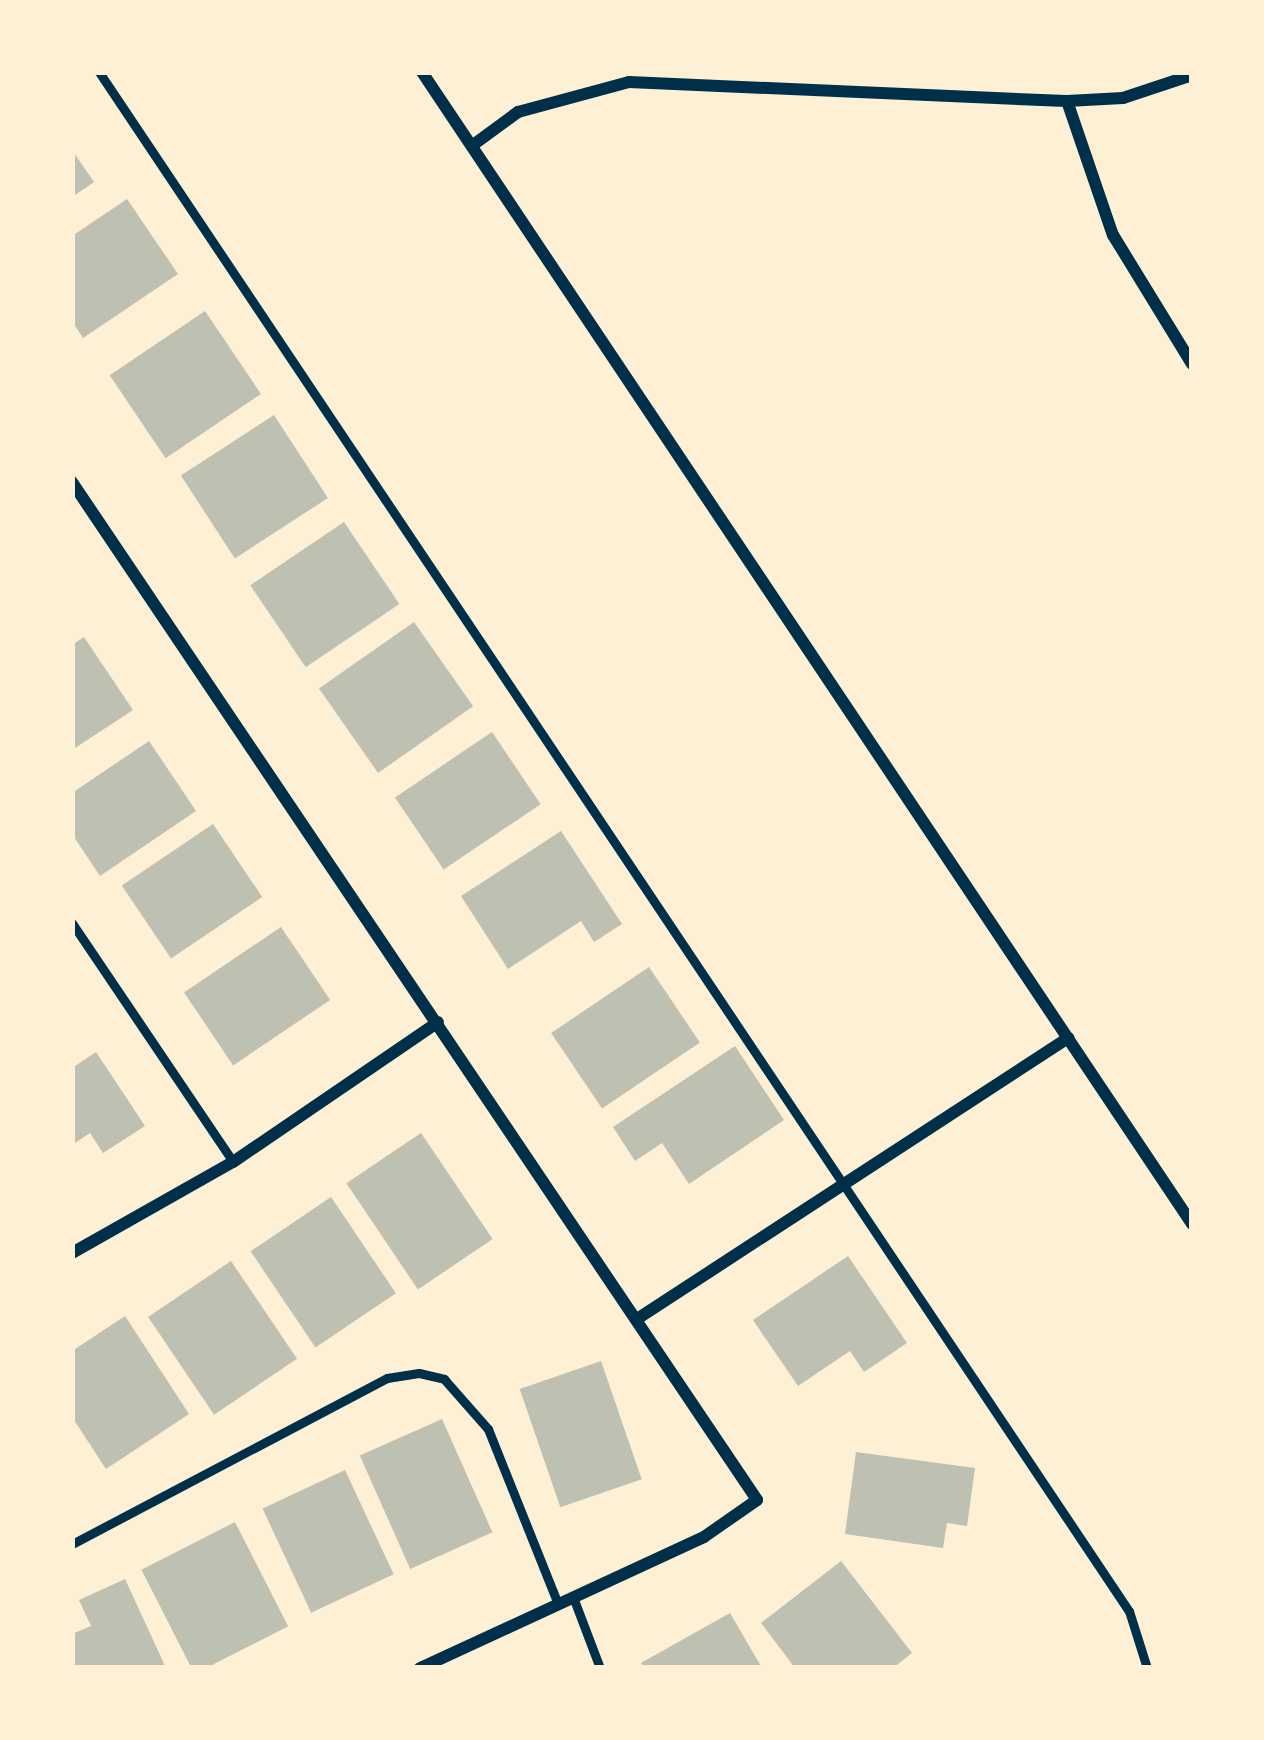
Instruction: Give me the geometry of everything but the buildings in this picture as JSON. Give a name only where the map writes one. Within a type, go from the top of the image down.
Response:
[{"type":"street","points":[[422,72],[1192,1225]]},
{"type":"street","points":[[473,145],[518,112],[629,82],[1067,100],[1123,98],[1192,75]]},
{"type":"street","points":[[1067,100],[1113,235],[1192,364]]},
{"type":"street","points":[[72,482],[757,1500],[573,1597],[420,1668]]},
{"type":"street","points":[[72,1252],[233,1162],[437,1022]]},
{"type":"street","points":[[637,1319],[1068,1038]]},
{"type":"lane","points":[[100,72],[1146,1638],[1147,1668]]},
{"type":"lane","points":[[72,923],[233,1162]]},
{"type":"lane","points":[[72,1544],[387,1378],[419,1372],[444,1379],[488,1429],[558,1604]]},
{"type":"lane","points":[[573,1597],[600,1668]]}]
